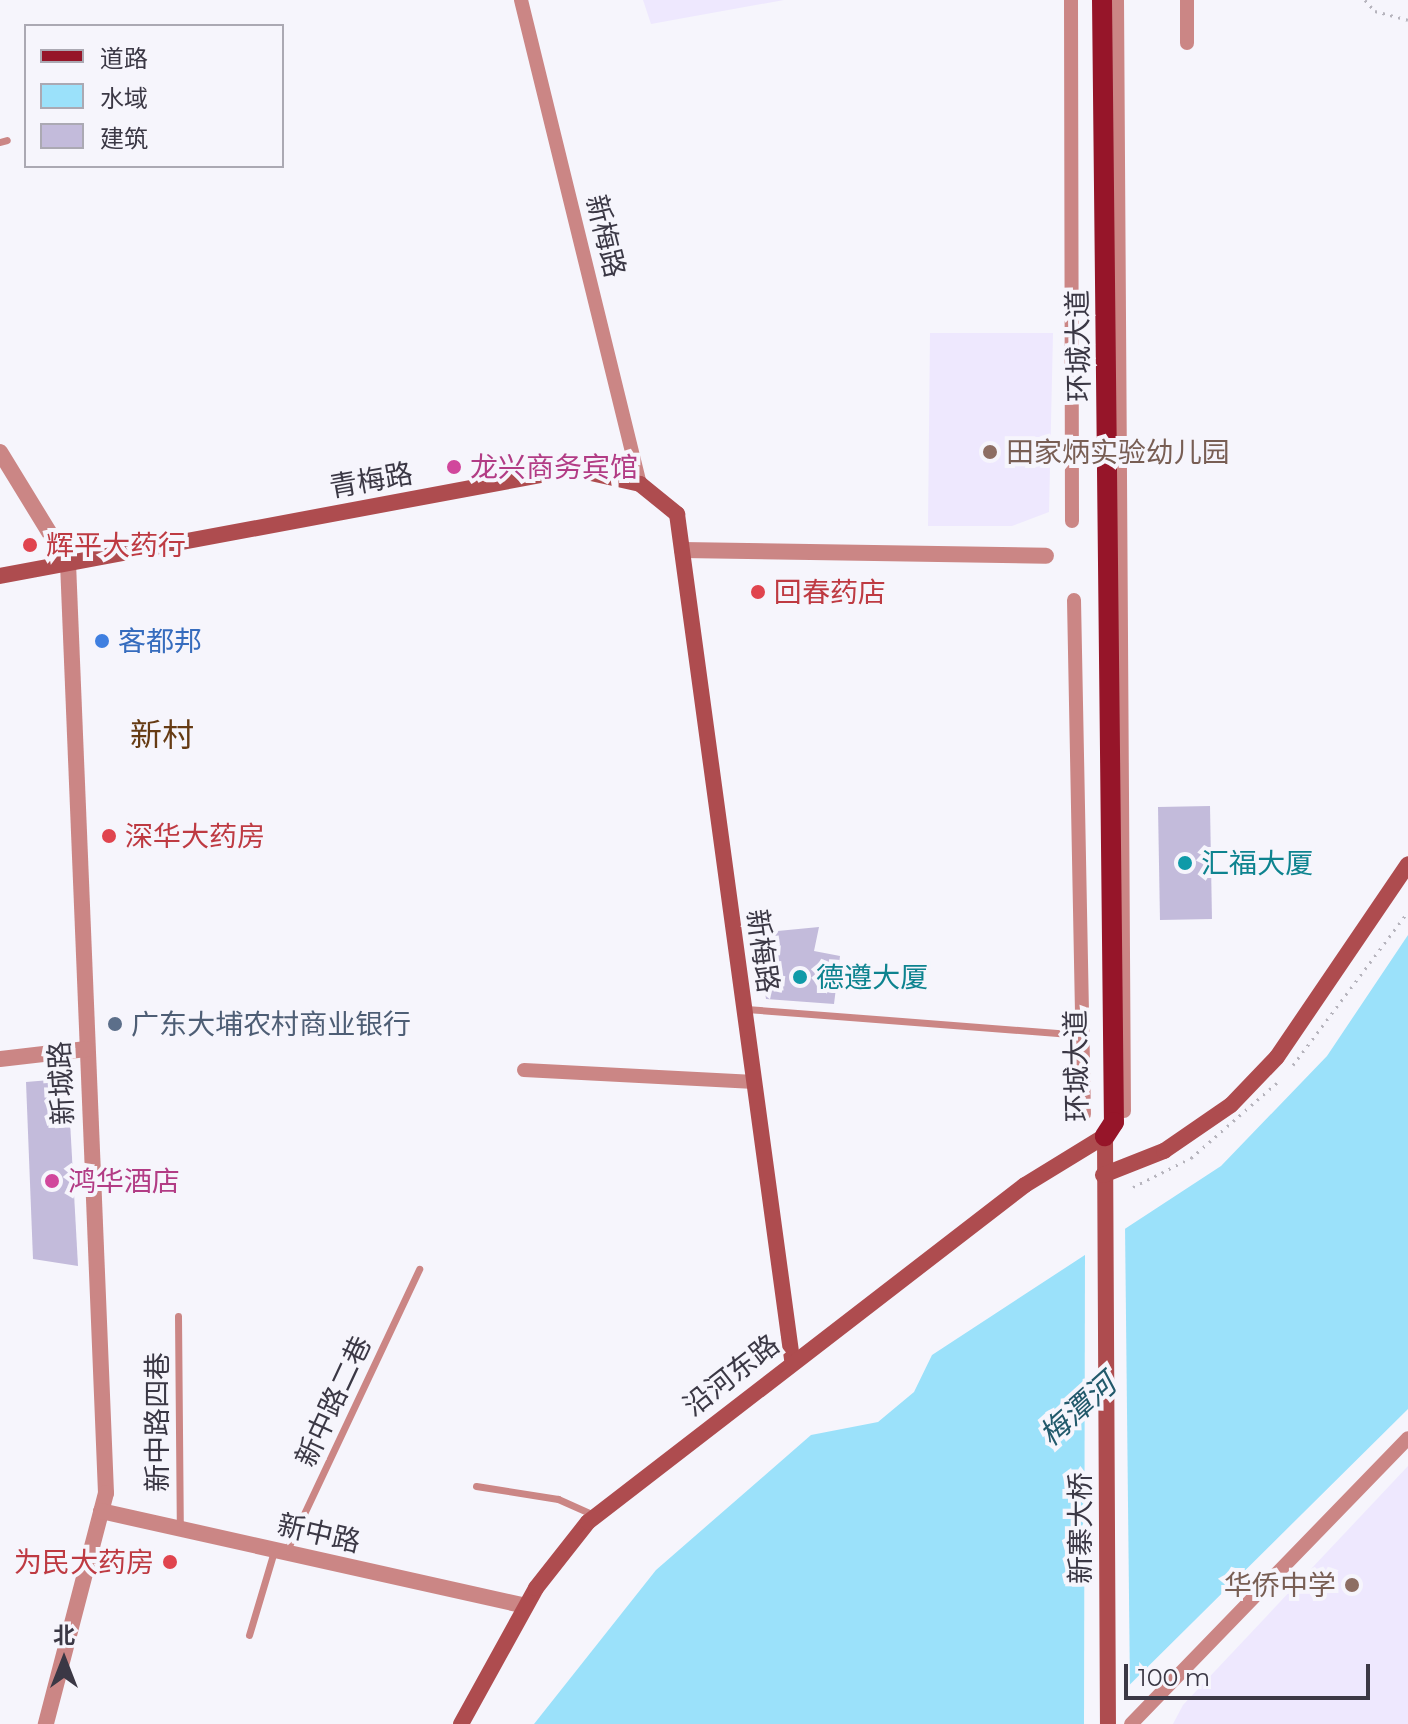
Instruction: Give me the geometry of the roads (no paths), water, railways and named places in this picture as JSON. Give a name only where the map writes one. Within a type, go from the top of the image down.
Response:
[{"type":"main road","name":"环城大道","points":[[1091,0],[1105,1136]]},
{"type":"main road","name":"环城大道","points":[[1102,0],[1114,1106],[1105,1136]]},
{"type":"main road","name":"青梅路","points":[[0,576],[573,469],[640,484],[677,514],[682,550]]},
{"type":"main road","name":"新梅路","points":[[682,550],[792,1359]]},
{"type":"main road","points":[[1104,1182],[1164,1151],[1231,1105],[1277,1057],[1408,864]]},
{"type":"main road","name":"新寨大桥","points":[[1105,1136],[1108,1724]]},
{"type":"main road","name":"沿河东路","points":[[461,1724],[526,1606],[596,1516],[792,1359],[1025,1185],[1105,1136]]},
{"type":"street","name":"新梅路","points":[[521,0],[640,484]]},
{"type":"street","points":[[1071,0],[1072,521]]},
{"type":"street","points":[[1117,0],[1124,1111]]},
{"type":"street","points":[[1187,0],[1187,43]]},
{"type":"street","name":"新城路","points":[[0,452],[68,563],[86,1049],[101,1511],[46,1724]]},
{"type":"street","points":[[682,550],[1046,556]]},
{"type":"street","points":[[1074,600],[1084,1114]]},
{"type":"street","points":[[0,1059],[86,1049]]},
{"type":"street","points":[[524,1070],[755,1082]]},
{"type":"street","points":[[1131,1724],[1408,1438]]},
{"type":"street","name":"新中路","points":[[101,1511],[526,1606]]},
{"type":"lane","points":[[745,1009],[1083,1035]]},
{"type":"lane","name":"新中路二巷","points":[[249,1635],[280,1551],[419,1269]]},
{"type":"lane","name":"新中路四巷","points":[[178,1316],[180,1528]]},
{"type":"lane","points":[[476,1486],[558,1499],[596,1516]]},
{"type":"water","name":"梅潭河","points":[[1408,935],[1408,1409],[1090,1724],[534,1724],[656,1570],[811,1435],[878,1422],[914,1392],[932,1355],[1221,1166],[1327,1056]]},
{"type":"place","name":"田家炳实验幼儿园","points":[[990,452]]},
{"type":"place","name":"龙兴商务宾馆","points":[[454,467]]},
{"type":"place","name":"辉平大药行","points":[[30,545]]},
{"type":"place","name":"回春药店","points":[[758,592]]},
{"type":"place","name":"客都邦","points":[[102,641]]},
{"type":"place","name":"深华大药房","points":[[109,836]]},
{"type":"place","name":"汇福大厦","points":[[1185,863]]},
{"type":"place","name":"德遵大厦","points":[[800,977]]},
{"type":"place","name":"广东大埔农村商业银行","points":[[115,1024]]},
{"type":"place","name":"鸿华酒店","points":[[52,1181]]},
{"type":"place","name":"为民大药房","points":[[170,1562]]},
{"type":"place","name":"华侨中学","points":[[1352,1585]]},
{"type":"district","name":"新村","points":[[162,735]]}]
